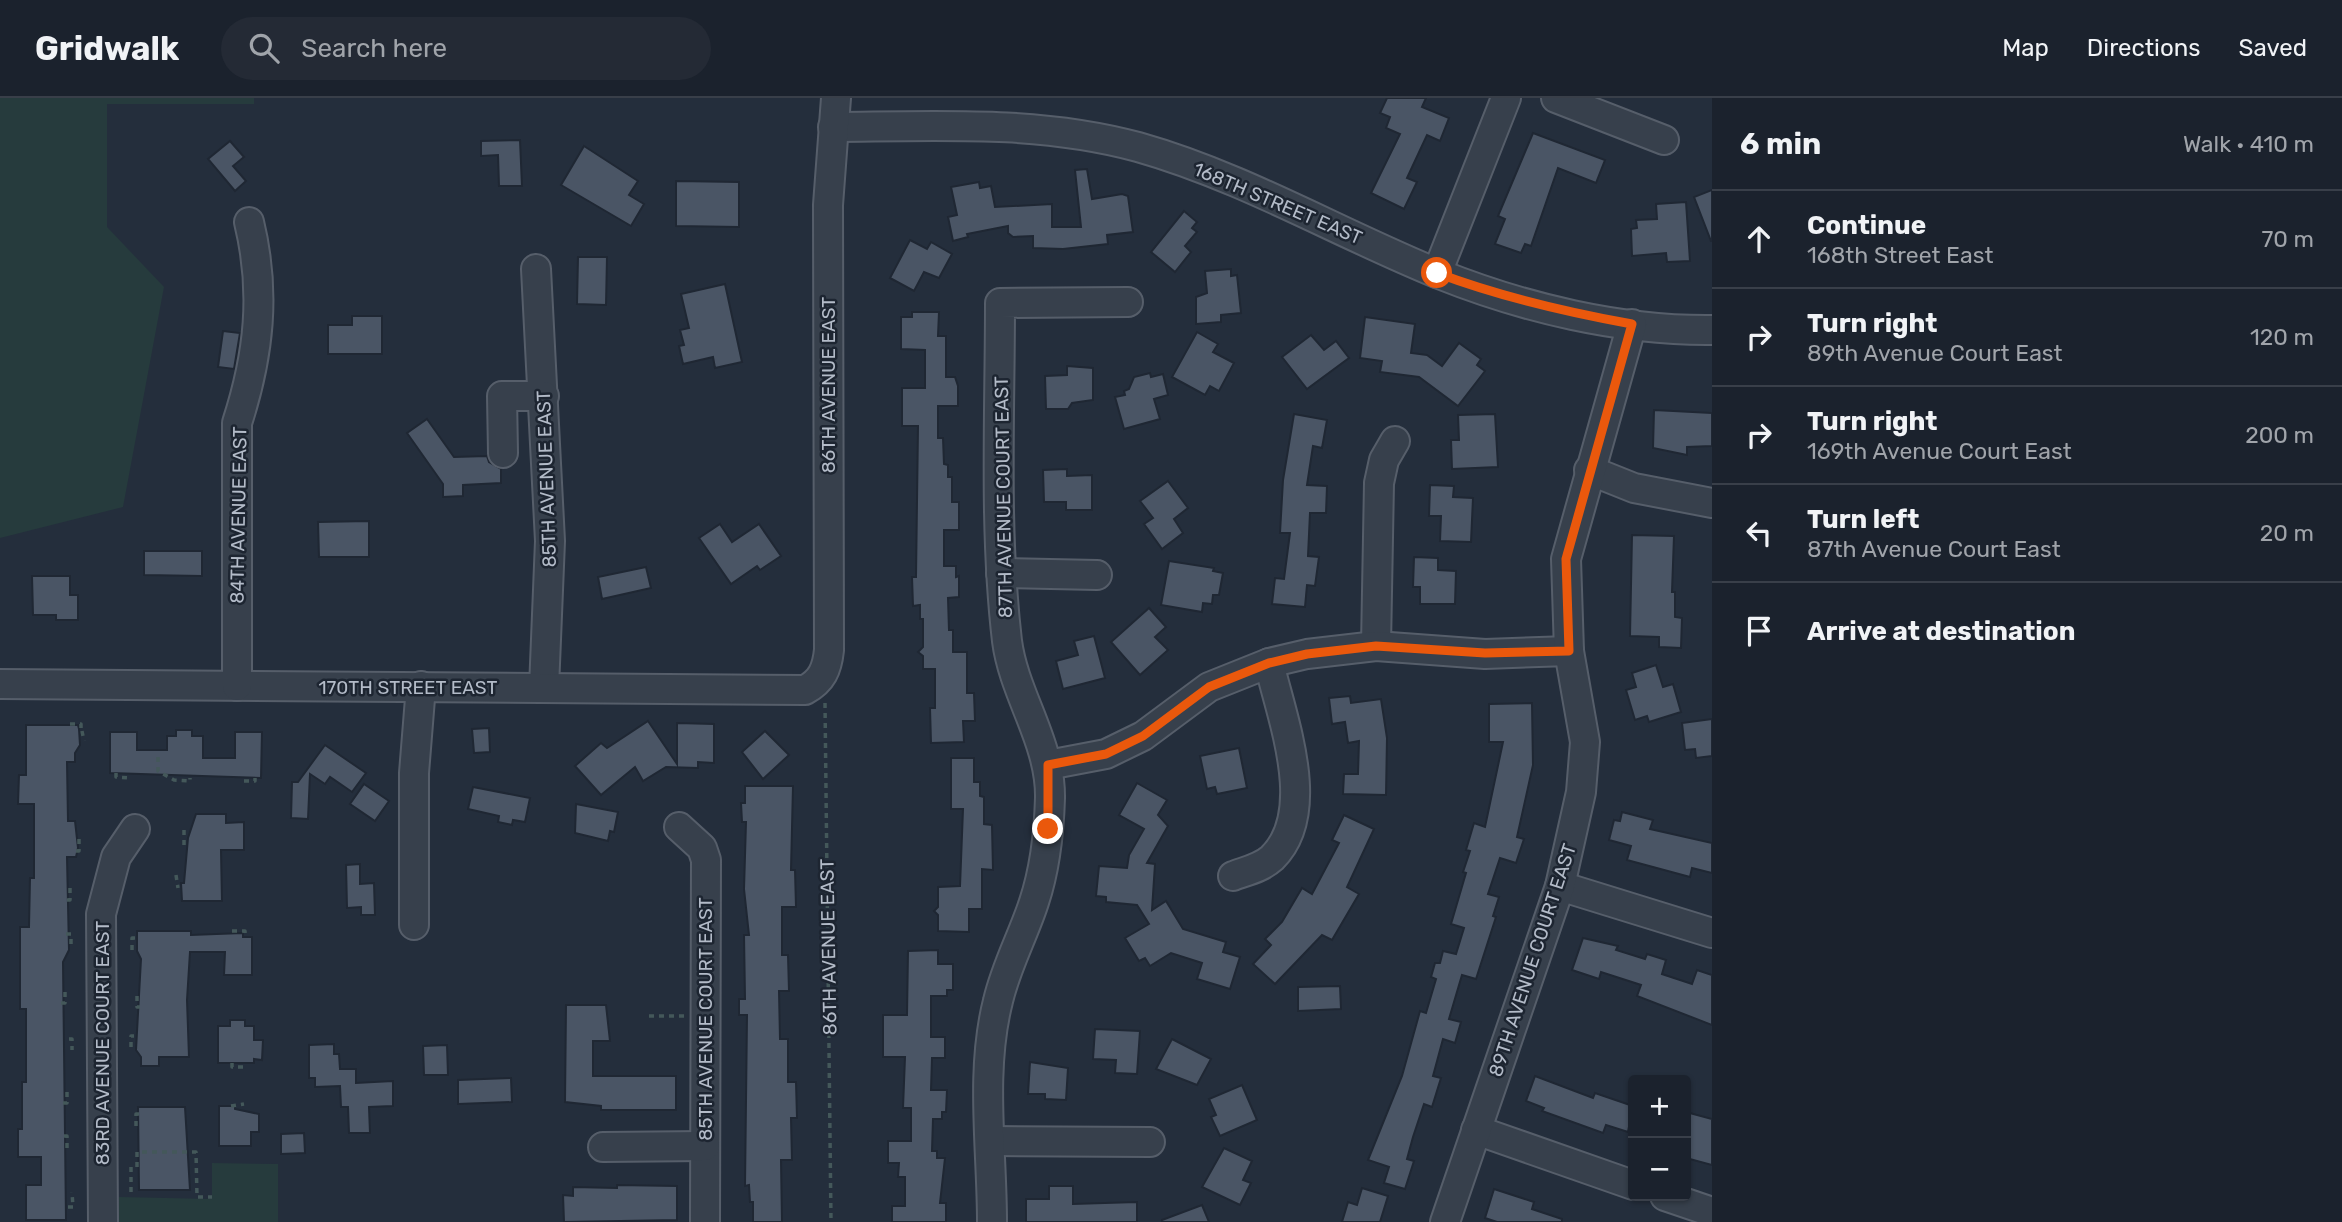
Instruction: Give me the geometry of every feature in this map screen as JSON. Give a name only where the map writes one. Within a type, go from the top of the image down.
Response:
[{"type":"street","name":"86TH AVENUE EAST","points":[[820,679],[829,650],[828,205],[836,98]]},
{"type":"street","points":[[1437,273],[1506,98]]},
{"type":"street","points":[[1556,98],[1664,140]]},
{"type":"street","name":"168TH STREET EAST","points":[[834,127],[1035,128],[1138,147],[1264,192],[1437,273],[1493,294],[1545,308],[1632,324],[1712,330]]},
{"type":"street","name":"84TH AVENUE EAST","points":[[237,686],[237,423],[247,392],[259,333],[261,292],[256,253],[248,222]]},
{"type":"street","name":"85TH AVENUE EAST","points":[[536,269],[550,541],[544,688]]},
{"type":"street","name":"87TH AVENUE COURT EAST","points":[[992,1222],[992,1141],[988,1070],[997,1003],[1009,961],[1034,902],[1044,864],[1050,795],[1048,765],[1007,645],[1001,573],[1000,303],[1128,302]]},
{"type":"street","name":"89TH AVENUE COURT EAST","points":[[1445,1222],[1560,886],[1585,766],[1582,715],[1569,651],[1566,559],[1632,324]]},
{"type":"street","points":[[503,453],[502,396],[544,396]]},
{"type":"street","points":[[1376,646],[1379,483],[1384,460],[1395,441]]},
{"type":"street","points":[[1590,470],[1634,488],[1712,503]]},
{"type":"street","points":[[1001,573],[1097,575]]},
{"type":"street","points":[[1048,765],[1106,754],[1143,736],[1209,687],[1269,663],[1307,654],[1376,646],[1485,653],[1569,651]]},
{"type":"street","points":[[1233,876],[1270,860],[1291,832],[1296,814],[1295,783],[1269,663]]},
{"type":"street","name":"170TH STREET EAST","points":[[0,684],[805,690],[820,679]]},
{"type":"street","points":[[414,925],[415,748],[421,686]]},
{"type":"street","name":"85TH AVENUE COURT EAST","points":[[678,827],[702,848],[706,860],[705,1222]]},
{"type":"street","name":"83RD AVENUE COURT EAST","points":[[103,1222],[101,914],[116,857],[135,830]]},
{"type":"street","points":[[1560,886],[1712,933]]},
{"type":"street","points":[[1476,1130],[1628,1183]]},
{"type":"street","points":[[992,1141],[1150,1142]]},
{"type":"street","points":[[603,1147],[705,1146]]},
{"type":"street","points":[[1680,1201],[1712,1212]]},
{"type":"path","name":"86TH AVENUE EAST","points":[[820,679],[831,1222]]},
{"type":"path","points":[[70,724],[80,724],[80,731],[84,731],[84,741]]},
{"type":"path","points":[[158,757],[158,771],[174,780],[190,781],[190,778]]},
{"type":"path","points":[[116,773],[116,777],[130,778]]},
{"type":"path","points":[[244,781],[255,781],[255,778]]},
{"type":"path","points":[[184,830],[184,845],[188,845]]},
{"type":"path","points":[[76,851],[79,851],[79,837]]},
{"type":"path","points":[[176,876],[178,887]]},
{"type":"path","points":[[67,900],[70,900],[70,887]]},
{"type":"path","points":[[232,931],[245,931],[245,937]]},
{"type":"path","points":[[66,934],[71,934],[71,944]]},
{"type":"path","points":[[132,950],[132,937],[137,938]]},
{"type":"path","points":[[61,1003],[65,1003],[65,989]]},
{"type":"path","points":[[137,996],[137,1007],[140,1007]]},
{"type":"path","points":[[649,1016],[690,1016]]},
{"type":"path","points":[[131,1047],[131,1036],[134,1036]]},
{"type":"path","points":[[69,1039],[72,1039],[72,1050]]},
{"type":"path","points":[[232,1063],[232,1067],[247,1068]]},
{"type":"path","points":[[63,1103],[67,1103],[67,1087]]},
{"type":"path","points":[[231,1106],[244,1104]]},
{"type":"path","points":[[136,1126],[136,1114],[139,1114]]},
{"type":"path","points":[[64,1136],[67,1136],[67,1150]]},
{"type":"path","points":[[138,1167],[137,1152],[196,1152],[197,1197],[212,1197]]},
{"type":"path","points":[[131,1167],[131,1194]]},
{"type":"path","points":[[68,1207],[73,1207],[72,1192]]},
{"type":"green space","points":[[0,98],[254,98],[254,104],[107,104],[107,227],[164,287],[123,507],[0,538]]},
{"type":"green space","points":[[212,1163],[278,1164],[278,1222],[119,1222],[119,1197],[212,1199]]},
{"type":"building","points":[[1387,98],[1426,98],[1422,107],[1449,118],[1440,141],[1427,135],[1407,178],[1417,182],[1404,209],[1371,193],[1400,134],[1386,128],[1390,117],[1380,113]]},
{"type":"building","points":[[1533,133],[1605,160],[1596,183],[1558,168],[1531,246],[1525,244],[1521,253],[1495,244],[1505,219],[1498,216]]},
{"type":"building","points":[[520,140],[522,186],[499,186],[498,155],[481,156],[481,141]]},
{"type":"building","points":[[230,141],[244,157],[233,166],[246,181],[235,191],[208,159]]},
{"type":"building","points":[[584,146],[638,181],[629,195],[644,204],[631,226],[561,185]]},
{"type":"building","points":[[1087,169],[1092,199],[1122,194],[1128,196],[1133,232],[1107,235],[1108,244],[1063,249],[1033,248],[1033,236],[1013,237],[1008,233],[1008,226],[967,234],[968,237],[953,241],[948,217],[957,215],[951,187],[979,182],[980,188],[991,186],[995,207],[1052,204],[1052,227],[1081,227],[1075,170]]},
{"type":"building","points":[[676,181],[739,182],[739,227],[676,226]]},
{"type":"building","points":[[1712,190],[1712,241],[1711,241],[1694,197]]},
{"type":"building","points":[[1686,202],[1690,261],[1667,262],[1666,253],[1632,256],[1631,229],[1637,228],[1636,220],[1657,219],[1656,204]]},
{"type":"building","points":[[1184,211],[1197,222],[1192,228],[1197,232],[1185,246],[1191,252],[1175,272],[1151,252]]},
{"type":"building","points":[[910,240],[927,249],[931,242],[952,254],[939,278],[924,272],[914,291],[890,278]]},
{"type":"building","points":[[578,257],[607,257],[606,305],[577,304]]},
{"type":"building","points":[[1231,269],[1231,276],[1237,275],[1241,313],[1221,315],[1221,322],[1196,324],[1196,297],[1207,293],[1205,271]]},
{"type":"building","points":[[725,284],[742,362],[715,368],[713,357],[683,364],[679,346],[684,345],[680,330],[689,328],[681,294]]},
{"type":"building","points":[[912,312],[939,312],[938,336],[946,336],[946,377],[955,377],[958,386],[958,406],[938,406],[938,438],[943,438],[944,464],[948,465],[948,477],[952,477],[952,502],[959,502],[959,530],[944,530],[944,566],[956,566],[956,577],[959,576],[959,597],[948,598],[949,630],[953,630],[953,652],[967,652],[967,693],[974,693],[975,721],[963,721],[964,742],[931,743],[930,708],[935,708],[935,669],[923,669],[923,656],[918,652],[923,647],[923,619],[920,619],[920,605],[913,606],[912,577],[916,577],[918,426],[902,426],[902,388],[925,388],[925,350],[901,349],[901,317],[912,317]]},
{"type":"building","points":[[352,316],[382,316],[382,354],[328,354],[328,325],[352,325]]},
{"type":"building","points":[[1365,317],[1415,324],[1411,353],[1427,355],[1442,366],[1459,343],[1481,359],[1477,365],[1485,371],[1458,406],[1419,377],[1380,372],[1382,361],[1360,358]]},
{"type":"building","points":[[223,331],[240,333],[234,369],[218,367]]},
{"type":"building","points":[[1197,332],[1218,344],[1213,352],[1234,363],[1219,391],[1210,386],[1205,395],[1172,377]]},
{"type":"building","points":[[1311,335],[1324,350],[1336,341],[1349,358],[1307,389],[1282,357]]},
{"type":"building","points":[[1067,366],[1093,368],[1093,400],[1072,403],[1068,409],[1046,409],[1045,376],[1067,375]]},
{"type":"building","points":[[1150,373],[1151,377],[1163,374],[1168,395],[1154,399],[1160,419],[1124,429],[1115,397],[1125,395],[1124,391],[1129,389],[1134,377]]},
{"type":"building","points":[[1654,410],[1712,413],[1712,446],[1687,447],[1687,455],[1653,448]]},
{"type":"building","points":[[1294,414],[1327,420],[1322,448],[1313,446],[1307,485],[1327,486],[1326,513],[1310,513],[1308,556],[1319,557],[1315,586],[1307,585],[1305,607],[1272,604],[1275,578],[1284,579],[1290,533],[1280,533],[1283,480]]},
{"type":"building","points":[[1495,414],[1498,467],[1452,469],[1451,440],[1459,440],[1458,415]]},
{"type":"building","points":[[427,419],[454,457],[487,456],[489,462],[501,469],[501,483],[463,485],[463,496],[443,497],[443,484],[407,433]]},
{"type":"building","points":[[1067,469],[1067,476],[1092,475],[1092,510],[1066,510],[1066,502],[1044,502],[1043,470]]},
{"type":"building","points":[[1168,481],[1188,508],[1174,519],[1183,533],[1162,549],[1144,524],[1153,518],[1140,501]]},
{"type":"building","points":[[1430,485],[1454,486],[1453,497],[1473,498],[1471,542],[1440,541],[1441,516],[1429,516]]},
{"type":"building","points":[[369,521],[369,557],[319,557],[318,522]]},
{"type":"building","points":[[720,524],[732,542],[759,524],[781,556],[760,570],[757,566],[731,584],[699,538]]},
{"type":"building","points":[[1632,535],[1674,536],[1672,592],[1675,592],[1675,617],[1682,618],[1681,648],[1659,647],[1659,637],[1630,636]]},
{"type":"building","points":[[144,551],[202,551],[202,576],[144,575]]},
{"type":"building","points":[[1414,557],[1438,558],[1438,570],[1456,571],[1455,604],[1420,604],[1420,587],[1413,587]]},
{"type":"building","points":[[1169,561],[1214,568],[1213,571],[1223,573],[1219,595],[1213,595],[1212,604],[1203,603],[1202,612],[1161,605]]},
{"type":"building","points":[[646,567],[651,588],[602,599],[598,577]]},
{"type":"building","points":[[32,576],[70,576],[70,595],[78,595],[78,620],[56,620],[56,615],[33,615]]},
{"type":"building","points":[[1149,608],[1166,627],[1155,637],[1168,650],[1140,675],[1111,642]]},
{"type":"building","points":[[1094,636],[1105,678],[1063,689],[1056,661],[1078,655],[1074,641]]},
{"type":"building","points":[[1656,665],[1663,687],[1673,684],[1681,712],[1649,722],[1647,716],[1635,720],[1626,690],[1636,687],[1632,673]]},
{"type":"building","points":[[1350,696],[1351,703],[1381,699],[1387,738],[1386,795],[1343,794],[1344,774],[1358,774],[1359,741],[1348,743],[1345,722],[1332,724],[1329,698]]},
{"type":"building","points":[[1532,703],[1533,765],[1517,837],[1524,839],[1516,863],[1500,858],[1488,894],[1499,897],[1493,916],[1496,917],[1476,979],[1462,975],[1449,1019],[1461,1022],[1455,1043],[1443,1039],[1433,1076],[1441,1078],[1432,1107],[1424,1104],[1413,1137],[1407,1159],[1414,1161],[1405,1189],[1384,1183],[1389,1167],[1368,1160],[1402,1076],[1420,1011],[1426,1013],[1436,979],[1431,977],[1435,963],[1440,963],[1443,951],[1456,954],[1464,928],[1451,924],[1466,873],[1463,872],[1470,851],[1466,850],[1474,823],[1485,827],[1503,742],[1489,742],[1489,704]]},
{"type":"building","points":[[1712,719],[1712,756],[1696,758],[1695,749],[1685,750],[1682,723]]},
{"type":"building","points":[[648,721],[677,764],[677,723],[714,724],[714,763],[698,762],[698,768],[666,767],[643,781],[635,767],[601,795],[575,766],[601,743],[607,748]]},
{"type":"building","points":[[26,725],[78,725],[79,729],[80,745],[75,753],[75,762],[67,762],[68,821],[75,821],[78,848],[76,857],[67,857],[69,950],[63,962],[66,1220],[26,1220],[26,1185],[41,1185],[41,1157],[18,1157],[18,1129],[22,1129],[22,1082],[26,1082],[26,1009],[20,1009],[20,927],[29,927],[30,878],[34,878],[34,804],[18,804],[19,775],[26,775]]},
{"type":"building","points":[[489,728],[490,752],[474,753],[472,729]]},
{"type":"building","points":[[176,730],[192,730],[192,736],[203,736],[203,758],[235,758],[235,732],[262,732],[261,778],[110,773],[110,732],[137,732],[137,750],[167,750],[167,736],[176,736]]},
{"type":"building","points":[[765,731],[789,755],[763,779],[742,752]]},
{"type":"building","points":[[325,745],[366,773],[352,792],[330,777],[325,784],[310,774],[308,819],[291,818],[292,782],[298,782]]},
{"type":"building","points":[[1239,748],[1247,788],[1217,794],[1215,787],[1207,789],[1200,756]]},
{"type":"building","points":[[951,758],[974,758],[974,782],[980,782],[980,796],[984,797],[984,824],[992,825],[993,870],[982,869],[982,909],[969,909],[969,932],[938,931],[938,915],[934,911],[938,907],[938,887],[960,886],[963,809],[951,809]]},
{"type":"building","points":[[1137,783],[1167,800],[1158,815],[1168,826],[1147,863],[1155,864],[1152,910],[1166,901],[1183,929],[1226,942],[1223,952],[1240,957],[1230,989],[1197,979],[1202,963],[1171,953],[1150,966],[1145,958],[1139,961],[1125,938],[1149,924],[1137,905],[1106,902],[1106,897],[1096,896],[1099,866],[1127,868],[1129,855],[1144,829],[1119,815]]},
{"type":"building","points":[[364,784],[389,801],[375,821],[350,804]]},
{"type":"building","points":[[745,786],[793,786],[791,870],[795,870],[796,907],[782,907],[782,955],[788,955],[789,991],[779,991],[780,1039],[788,1039],[788,1082],[796,1082],[797,1118],[791,1118],[792,1160],[781,1160],[782,1222],[753,1222],[753,1202],[750,1202],[749,1185],[745,1186],[747,1015],[739,1015],[739,999],[745,999],[744,935],[749,935],[744,889],[746,822],[742,822],[741,803],[745,803]]},
{"type":"building","points":[[473,787],[530,798],[525,822],[513,820],[512,825],[498,822],[499,816],[468,809]]},
{"type":"building","points":[[576,804],[618,812],[614,832],[610,831],[608,841],[575,833]]},
{"type":"building","points":[[1622,812],[1653,820],[1650,829],[1712,843],[1712,873],[1692,868],[1690,877],[1627,860],[1631,846],[1609,840],[1614,820],[1620,821]]},
{"type":"building","points":[[196,814],[226,814],[226,823],[244,822],[244,850],[221,850],[222,901],[182,901],[181,883],[184,883],[188,838]]},
{"type":"building","points":[[1344,815],[1374,829],[1347,887],[1359,894],[1332,940],[1322,935],[1275,984],[1253,964],[1271,945],[1265,939],[1282,922],[1302,888],[1312,894],[1339,843],[1332,840]]},
{"type":"building","points":[[360,864],[360,884],[374,883],[375,915],[361,915],[361,907],[347,908],[346,865]]},
{"type":"building","points":[[137,931],[191,931],[191,935],[243,933],[243,937],[252,937],[252,975],[224,975],[225,952],[190,952],[187,1000],[189,1057],[159,1057],[159,1066],[141,1066],[141,1057],[136,1050],[141,959],[137,951]]},
{"type":"building","points":[[1583,938],[1618,946],[1616,950],[1645,959],[1647,954],[1666,960],[1662,974],[1692,984],[1697,970],[1712,975],[1712,1025],[1637,996],[1641,985],[1601,972],[1599,979],[1572,970]]},
{"type":"building","points":[[938,950],[938,964],[953,964],[953,990],[947,990],[947,996],[931,996],[931,1037],[945,1037],[945,1058],[932,1058],[931,1090],[947,1090],[946,1112],[942,1112],[942,1119],[933,1119],[932,1151],[937,1151],[937,1158],[945,1158],[940,1203],[946,1203],[946,1222],[892,1222],[892,1206],[905,1206],[905,1177],[898,1177],[899,1163],[888,1163],[888,1141],[911,1141],[911,1108],[903,1108],[905,1057],[883,1057],[883,1015],[907,1015],[908,951]]},
{"type":"building","points":[[1340,986],[1341,1009],[1298,1011],[1298,987]]},
{"type":"building","points":[[566,1005],[606,1005],[610,1041],[593,1041],[593,1076],[676,1076],[676,1110],[601,1110],[601,1106],[565,1102]]},
{"type":"building","points":[[230,1020],[245,1020],[245,1026],[254,1026],[254,1040],[263,1040],[262,1060],[254,1059],[254,1063],[218,1063],[218,1026],[230,1026]]},
{"type":"building","points":[[1095,1029],[1140,1031],[1137,1074],[1115,1073],[1116,1060],[1093,1059]]},
{"type":"building","points":[[1172,1039],[1211,1059],[1197,1085],[1156,1069]]},
{"type":"building","points":[[334,1044],[334,1054],[339,1054],[340,1069],[356,1069],[356,1083],[393,1081],[393,1106],[369,1107],[370,1133],[349,1133],[348,1107],[341,1107],[340,1086],[315,1087],[315,1078],[309,1078],[309,1045]]},
{"type":"building","points":[[447,1045],[448,1075],[424,1075],[423,1046]]},
{"type":"building","points":[[1030,1062],[1068,1068],[1066,1100],[1045,1099],[1045,1094],[1028,1094]]},
{"type":"building","points":[[1535,1076],[1593,1098],[1595,1093],[1628,1104],[1628,1132],[1606,1125],[1603,1133],[1542,1111],[1544,1108],[1526,1101]]},
{"type":"building","points":[[511,1078],[512,1102],[458,1104],[458,1080]]},
{"type":"building","points":[[1242,1085],[1257,1120],[1220,1136],[1211,1117],[1216,1115],[1209,1099]]},
{"type":"building","points":[[219,1106],[235,1106],[235,1109],[259,1114],[259,1132],[251,1132],[251,1146],[219,1146]]},
{"type":"building","points":[[138,1107],[185,1107],[190,1190],[139,1190]]},
{"type":"building","points":[[1691,1113],[1712,1119],[1712,1165],[1691,1159]]},
{"type":"building","points":[[304,1133],[305,1153],[281,1154],[281,1134]]},
{"type":"building","points":[[1224,1148],[1252,1161],[1243,1180],[1251,1183],[1240,1205],[1202,1187]]},
{"type":"building","points":[[617,1185],[677,1186],[677,1220],[564,1222],[563,1195],[573,1196],[573,1187],[617,1188]]},
{"type":"building","points":[[1049,1186],[1073,1186],[1073,1204],[1137,1202],[1137,1222],[1026,1222],[1026,1199],[1049,1199]]},
{"type":"building","points":[[1362,1188],[1388,1196],[1380,1222],[1342,1222],[1348,1202],[1357,1205]]},
{"type":"building","points":[[1494,1189],[1534,1202],[1532,1209],[1562,1219],[1562,1222],[1497,1222],[1485,1218]]},
{"type":"building","points":[[1202,1205],[1209,1222],[1162,1222],[1162,1220]]},
{"type":"route","points":[[1048,829],[1048,765],[1106,754],[1143,736],[1209,687],[1269,663],[1307,654],[1376,646],[1485,653],[1569,651],[1566,559],[1632,324],[1545,308],[1493,294],[1437,273]]}]
